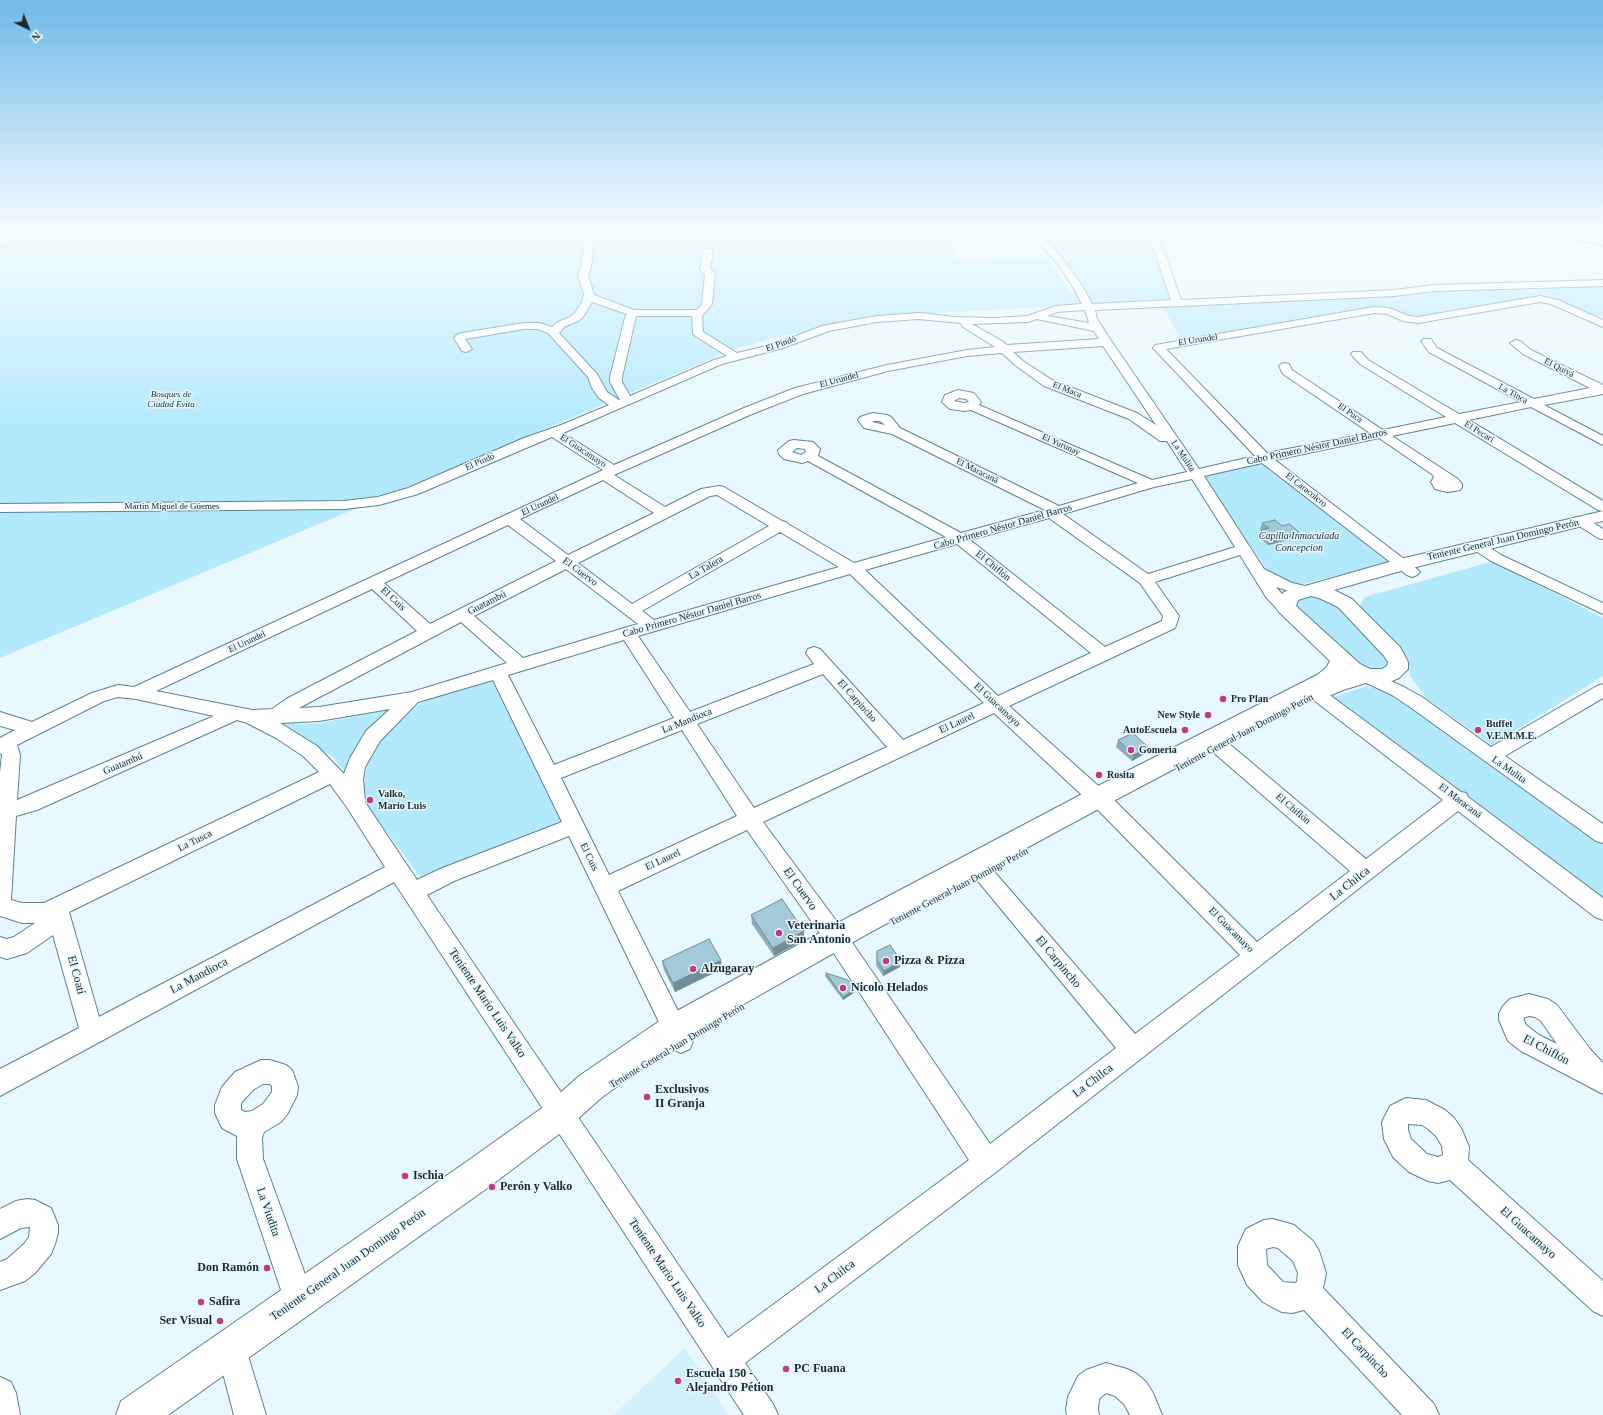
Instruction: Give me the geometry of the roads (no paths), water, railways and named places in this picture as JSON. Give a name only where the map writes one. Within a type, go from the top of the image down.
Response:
[{"type":"main road","name":"Teniente General Juan Domingo Perón","points":[[1286,608],[1287,601],[1290,596],[1307,590],[1596,525]]},
{"type":"main road","name":"Teniente General Juan Domingo Perón","points":[[1345,603],[1353,591],[1407,568]]},
{"type":"main road","points":[[1286,608],[1352,669],[1366,676],[1384,677],[1392,674],[1397,669],[1398,662],[1393,652],[1345,603],[1325,593],[1307,590]]},
{"type":"main road","name":"Teniente General Juan Domingo Perón","points":[[135,1415],[481,1172],[560,1114],[594,1096],[677,1034],[839,944],[1325,680],[1334,673],[1342,660]]},
{"type":"main road","name":"Teniente General Juan Domingo Perón","points":[[839,944],[984,874],[1102,802],[1220,747],[1336,684],[1366,676]]},
{"type":"street","points":[[708,295],[707,304],[698,315],[698,333],[735,357]]},
{"type":"street","name":"La Mulita","points":[[1082,295],[1089,307],[1090,315],[1106,342],[1195,473],[1272,593],[1286,608]]},
{"type":"street","points":[[1174,295],[1178,302]]},
{"type":"street","name":"El Pindó","points":[[344,505],[380,501],[413,491],[706,367],[735,357],[774,348],[813,332],[838,325],[886,318],[919,316],[965,321],[994,321],[1028,318],[1056,309],[1345,295]]},
{"type":"street","points":[[554,331],[560,325],[580,315],[589,297],[631,318],[698,315]]},
{"type":"street","name":"El Urundel","points":[[1159,347],[1379,310],[1390,311],[1413,320],[1540,299],[1551,301],[1600,321]]},
{"type":"street","points":[[930,317],[945,313],[965,312],[994,321]]},
{"type":"street","points":[[622,403],[616,377],[631,318]]},
{"type":"street","points":[[1028,318],[1057,320],[1097,328]]},
{"type":"street","name":"El Maca","points":[[965,321],[967,324],[998,343],[1019,363],[1048,383],[1141,420],[1178,449]]},
{"type":"street","points":[[466,349],[459,338],[462,336],[524,326],[539,326],[554,331]]},
{"type":"street","points":[[554,331],[555,336],[595,378],[598,388],[607,399],[622,403]]},
{"type":"street","name":"El Urundel","points":[[4,744],[107,693],[118,691],[136,693],[375,583],[609,472],[748,411],[811,388],[916,362],[1003,349],[1106,342]]},
{"type":"street","name":"La Tinca","points":[[1427,342],[1434,350],[1531,404],[1603,441]]},
{"type":"street","name":"El Quiyá","points":[[1516,343],[1527,352],[1602,389]]},
{"type":"street","name":"El Caracolero","points":[[1159,347],[1158,348],[1264,458],[1407,568]]},
{"type":"street","name":"El Pecarí","points":[[1357,354],[1364,362],[1603,507]]},
{"type":"street","name":"El Puca","points":[[1285,366],[1287,372],[1438,472]]},
{"type":"street","name":"Cabo Primero Néstor Daniel Barros","points":[[258,718],[320,714],[412,698],[651,626],[1151,484],[1264,458],[1602,389]]},
{"type":"street","name":"El Yurunay","points":[[972,406],[1151,484]]},
{"type":"street","name":"El Maracaná","points":[[895,431],[1055,512],[1146,580]]},
{"type":"street","name":"El Guacamayo","points":[[554,432],[664,512]]},
{"type":"street","name":"El Chiflón","points":[[810,456],[960,539],[1104,655]]},
{"type":"street","name":"El Guacamayo","points":[[712,490],[725,492],[854,569],[997,705],[1102,802],[1256,956]]},
{"type":"street","name":"Guatambú","points":[[7,811],[30,804],[286,708],[428,632],[664,512],[712,490]]},
{"type":"street","name":"Martín Miguel de Güemes","points":[[0,508],[344,505]]},
{"type":"street","name":"El Cuervo","points":[[510,519],[651,626]]},
{"type":"street","name":"La Talera","points":[[631,611],[781,525]]},
{"type":"street","points":[[1146,580],[1243,548]]},
{"type":"street","points":[[1483,550],[1603,609]]},
{"type":"street","name":"La Mulita","points":[[1258,571],[1280,583],[1307,590]]},
{"type":"street","name":"El Laurel","points":[[604,887],[1169,624],[1171,616],[1146,580]]},
{"type":"street","name":"El Cuis","points":[[375,583],[428,632]]},
{"type":"street","points":[[463,615],[520,665]]},
{"type":"street","name":"El Cuervo","points":[[628,633],[750,819],[839,944],[987,1163]]},
{"type":"street","name":"La Mandioca","points":[[549,775],[686,722],[819,659]]},
{"type":"street","name":"El Carpincho","points":[[819,659],[900,749]]},
{"type":"street","name":"La Mulita","points":[[1397,669],[1399,680],[1416,702]]},
{"type":"street","name":"El Cuis","points":[[498,672],[677,1034]]},
{"type":"street","name":"La Mulita","points":[[1366,676],[1398,691],[1416,702],[1603,835]]},
{"type":"street","points":[[1490,756],[1603,690]]},
{"type":"street","name":"Teniente Mario Luis Valko","points":[[136,693],[258,718],[310,751],[333,774],[355,803],[560,1114],[762,1415]]},
{"type":"street","name":"El Maracaná","points":[[1317,694],[1459,799],[1603,910]]},
{"type":"street","name":"Cabo Primero Néstor Daniel Barros","points":[[355,803],[353,779],[355,767],[359,758],[373,736],[412,698]]},
{"type":"street","points":[[0,719],[34,729]]},
{"type":"street","points":[[4,744],[11,755],[0,902],[6,909],[22,913],[59,913]]},
{"type":"street","name":"El Chiflón","points":[[1220,747],[1366,872]]},
{"type":"street","name":"La Tusca","points":[[59,913],[333,774]]},
{"type":"street","name":"La Chilca","points":[[725,1359],[987,1163],[1459,799]]},
{"type":"street","points":[[413,892],[447,875],[574,826]]},
{"type":"street","name":"La Mandioca","points":[[0,1083],[398,870]]},
{"type":"street","name":"El Carpincho","points":[[984,874],[1133,1050]]},
{"type":"street","points":[[0,948],[7,949],[19,946],[29,940],[59,913]]},
{"type":"street","name":"El Coatí","points":[[59,913],[92,1033]]},
{"type":"street","name":"La Viudita","points":[[254,1124],[249,1138],[250,1159],[299,1299]]},
{"type":"street","name":"El Guacamayo","points":[[1452,1164],[1603,1301]]},
{"type":"street","points":[[0,1225],[16,1215],[27,1213],[41,1218],[44,1225],[44,1233],[41,1244],[34,1254],[15,1271],[2,1280]]},
{"type":"street","name":"El Carpincho","points":[[1307,1292],[1423,1415]]},
{"type":"street","points":[[231,1347],[250,1415]]},
{"type":"street","points":[[1083,1415],[1082,1410],[1084,1397],[1089,1387],[1097,1381],[1106,1378],[1116,1380],[1126,1385],[1135,1393],[1142,1404],[1146,1415]]},
{"type":"street","points":[[0,1393],[4,1415]]},
{"type":"place","name":"Pro Plan","points":[[1223,699]]},
{"type":"place","name":"New Style","points":[[1208,715]]},
{"type":"place","name":"AutoEscuela","points":[[1185,730]]},
{"type":"place","name":"Buffet V.E.M.M.E.","points":[[1478,730]]},
{"type":"place","name":"Gomeria","points":[[1131,750]]},
{"type":"place","name":"Rosita","points":[[1099,775]]},
{"type":"place","name":"Valko, Mario Luis","points":[[370,800]]},
{"type":"place","name":"Veterinaria San Antonio","points":[[779,933]]},
{"type":"place","name":"Pizza & Pizza","points":[[886,961]]},
{"type":"place","name":"Alzugaray","points":[[693,969]]},
{"type":"place","name":"Nicolo Helados","points":[[843,988]]},
{"type":"place","name":"Exclusivos II Granja","points":[[647,1097]]},
{"type":"place","name":"Ischia","points":[[405,1176]]},
{"type":"place","name":"Perón y Valko","points":[[492,1187]]},
{"type":"place","name":"Don Ramón","points":[[267,1268]]},
{"type":"place","name":"Safira","points":[[201,1302]]},
{"type":"place","name":"Ser Visual","points":[[220,1321]]},
{"type":"place","name":"PC Fuana","points":[[786,1369]]},
{"type":"place","name":"Escuela 150 - Alejandro Pétion","points":[[678,1381]]},
{"type":"park label","name":"Bosques de Ciudad Evita","points":[[171,400]]},
{"type":"park label","name":"Capilla Inmaculada Concepcion","points":[[1299,542]]}]
